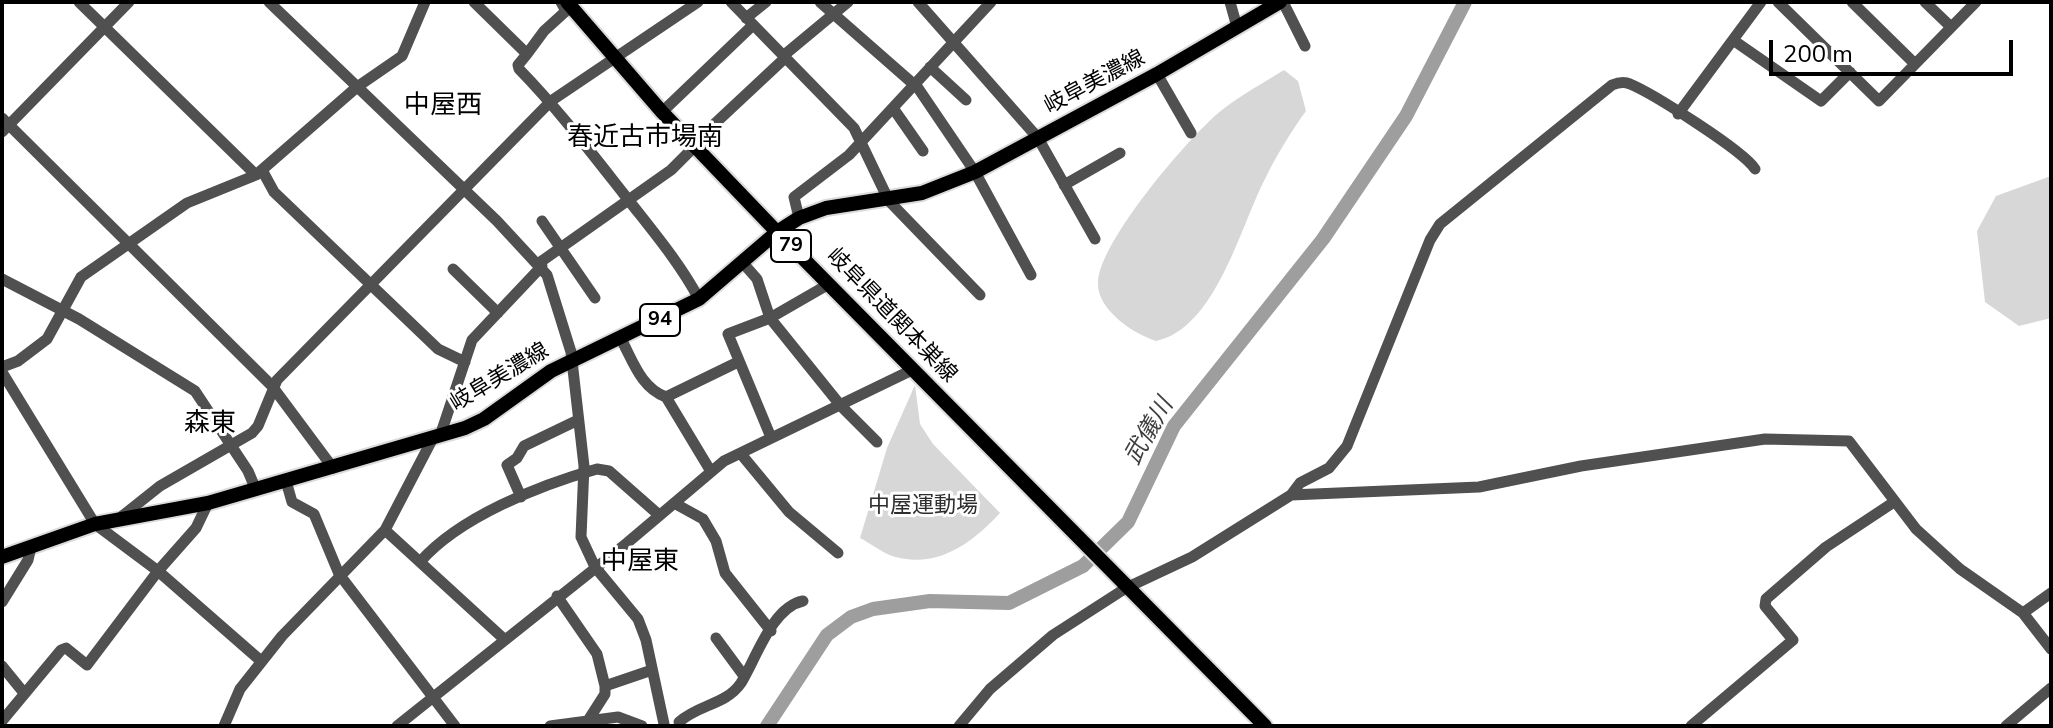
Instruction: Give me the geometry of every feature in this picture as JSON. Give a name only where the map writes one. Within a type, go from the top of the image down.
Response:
[{"type":"main road","name":"岐阜県道関本巣線","points":[[567,2],[662,112],[1122,584]]},
{"type":"main road","name":"岐阜美濃線","points":[[2,557],[95,524],[208,503],[437,437],[484,419],[535,382],[569,363],[699,299],[777,232],[799,218],[826,208],[889,201],[950,184],[1157,74],[1278,3]]},
{"type":"main road","name":"79","points":[[1122,584],[1265,726]]},
{"type":"street","points":[[79,2],[259,172],[274,192],[438,349],[465,362]]},
{"type":"street","points":[[129,2],[4,125],[272,386],[333,468]]},
{"type":"street","points":[[269,2],[540,264],[556,295],[571,352],[569,363],[583,474],[580,527],[595,567],[638,619],[664,724]]},
{"type":"street","points":[[261,661],[158,571],[95,524],[2,370],[47,339],[81,277],[187,203],[259,172],[357,87],[402,56],[425,2]]},
{"type":"street","points":[[474,2],[527,54]]},
{"type":"street","points":[[561,2],[566,11],[544,31],[518,65],[519,69],[551,101],[678,263],[699,299]]},
{"type":"street","points":[[121,517],[160,486],[232,447],[258,426],[272,386],[551,101],[698,2]]},
{"type":"street","points":[[731,2],[862,141],[889,201],[980,295]]},
{"type":"street","points":[[662,112],[766,2]]},
{"type":"street","points":[[820,2],[914,84],[975,172],[1031,275]]},
{"type":"street","points":[[224,726],[231,704],[261,661],[339,574],[385,530],[437,437],[472,340],[540,264],[671,170],[784,57],[848,2]]},
{"type":"street","points":[[918,2],[1038,138],[1095,239]]},
{"type":"street","points":[[799,218],[794,197],[862,141],[991,2]]},
{"type":"street","points":[[1230,2],[1237,27]]},
{"type":"street","points":[[1678,114],[1761,2]]},
{"type":"street","points":[[1778,2],[1879,101],[1976,2]]},
{"type":"street","points":[[1852,2],[1915,64]]},
{"type":"street","points":[[1925,2],[1951,27]]},
{"type":"street","points":[[1278,3],[1305,46]]},
{"type":"street","points":[[1733,40],[1821,101],[1850,72]]},
{"type":"street","points":[[930,67],[966,100]]},
{"type":"street","points":[[1157,74],[1191,133]]},
{"type":"street","points":[[959,726],[990,689],[1053,635],[1122,584],[1192,557],[1291,495],[1300,483],[1329,468],[1347,446],[1430,240],[1447,216],[1619,82],[1628,83],[1678,114],[1755,169]]},
{"type":"street","points":[[893,108],[923,151]]},
{"type":"street","points":[[1064,185],[1120,153]]},
{"type":"street","points":[[542,221],[595,298]]},
{"type":"street","points":[[743,263],[757,279],[770,318],[841,406],[877,442]]},
{"type":"street","points":[[453,269],[498,313]]},
{"type":"street","points":[[2,279],[62,310],[195,391],[256,490]]},
{"type":"street","points":[[770,435],[728,334],[770,318],[829,284]]},
{"type":"street","points":[[621,339],[652,392],[666,397],[710,470]]},
{"type":"street","points":[[666,397],[738,362]]},
{"type":"street","points":[[397,726],[674,503],[710,470],[770,435],[841,406],[912,370]]},
{"type":"street","points":[[521,497],[507,465],[517,458],[524,446],[576,421]]},
{"type":"street","points":[[1291,495],[1479,487],[1581,466],[1721,445],[1812,438],[1849,441],[1930,544],[2023,613],[2051,649]]},
{"type":"street","points":[[741,454],[789,512],[838,553]]},
{"type":"street","points":[[420,562],[456,530],[521,497],[604,469],[659,515]]},
{"type":"street","points":[[286,481],[292,502],[314,514],[339,574],[455,726]]},
{"type":"street","points":[[1691,726],[1793,640],[1765,606],[1766,599],[1826,547],[1894,502]]},
{"type":"street","points":[[2,721],[61,650],[66,648],[87,665],[158,571],[196,528],[208,503]]},
{"type":"street","points":[[674,503],[703,519],[716,541],[725,573],[771,631]]},
{"type":"street","points":[[385,530],[504,639]]},
{"type":"street","points":[[2,602],[28,560],[31,547]]},
{"type":"street","points":[[2023,613],[2051,593]]},
{"type":"street","points":[[557,596],[597,654],[605,694],[589,719]]},
{"type":"street","points":[[679,722],[692,711],[732,695],[786,610],[803,601]]},
{"type":"street","points":[[716,638],[744,676]]},
{"type":"street","points":[[2,666],[24,693]]},
{"type":"street","points":[[605,686],[652,670]]},
{"type":"street","points":[[2006,726],[2051,688]]},
{"type":"street","points":[[550,726],[618,717],[642,726]]},
{"type":"green space","points":[[1284,70],[1298,81],[1306,111],[1269,172],[1223,274],[1194,318],[1177,333],[1156,341],[1138,333],[1118,320],[1099,293],[1102,265],[1113,243],[1148,191],[1207,123],[1237,99]]},
{"type":"green space","points":[[2051,176],[2051,318],[2019,326],[1985,302],[1977,231],[1996,196]]},
{"type":"green space","name":"中屋運動場","points":[[915,385],[920,424],[933,444],[1000,513],[956,549],[929,559],[915,560],[890,555],[860,538],[887,448]]},
{"type":"waterway","name":"武儀川","points":[[767,726],[827,635],[851,617],[873,609],[930,601],[1009,603],[1083,566],[1128,522],[1174,426],[1323,239],[1406,116],[1465,2]]},
{"type":"district","name":"中屋西","points":[[443,107]]},
{"type":"district","name":"春近古市場南","points":[[645,139]]},
{"type":"district","name":"森東","points":[[210,425]]},
{"type":"district","name":"中屋東","points":[[640,563]]}]
